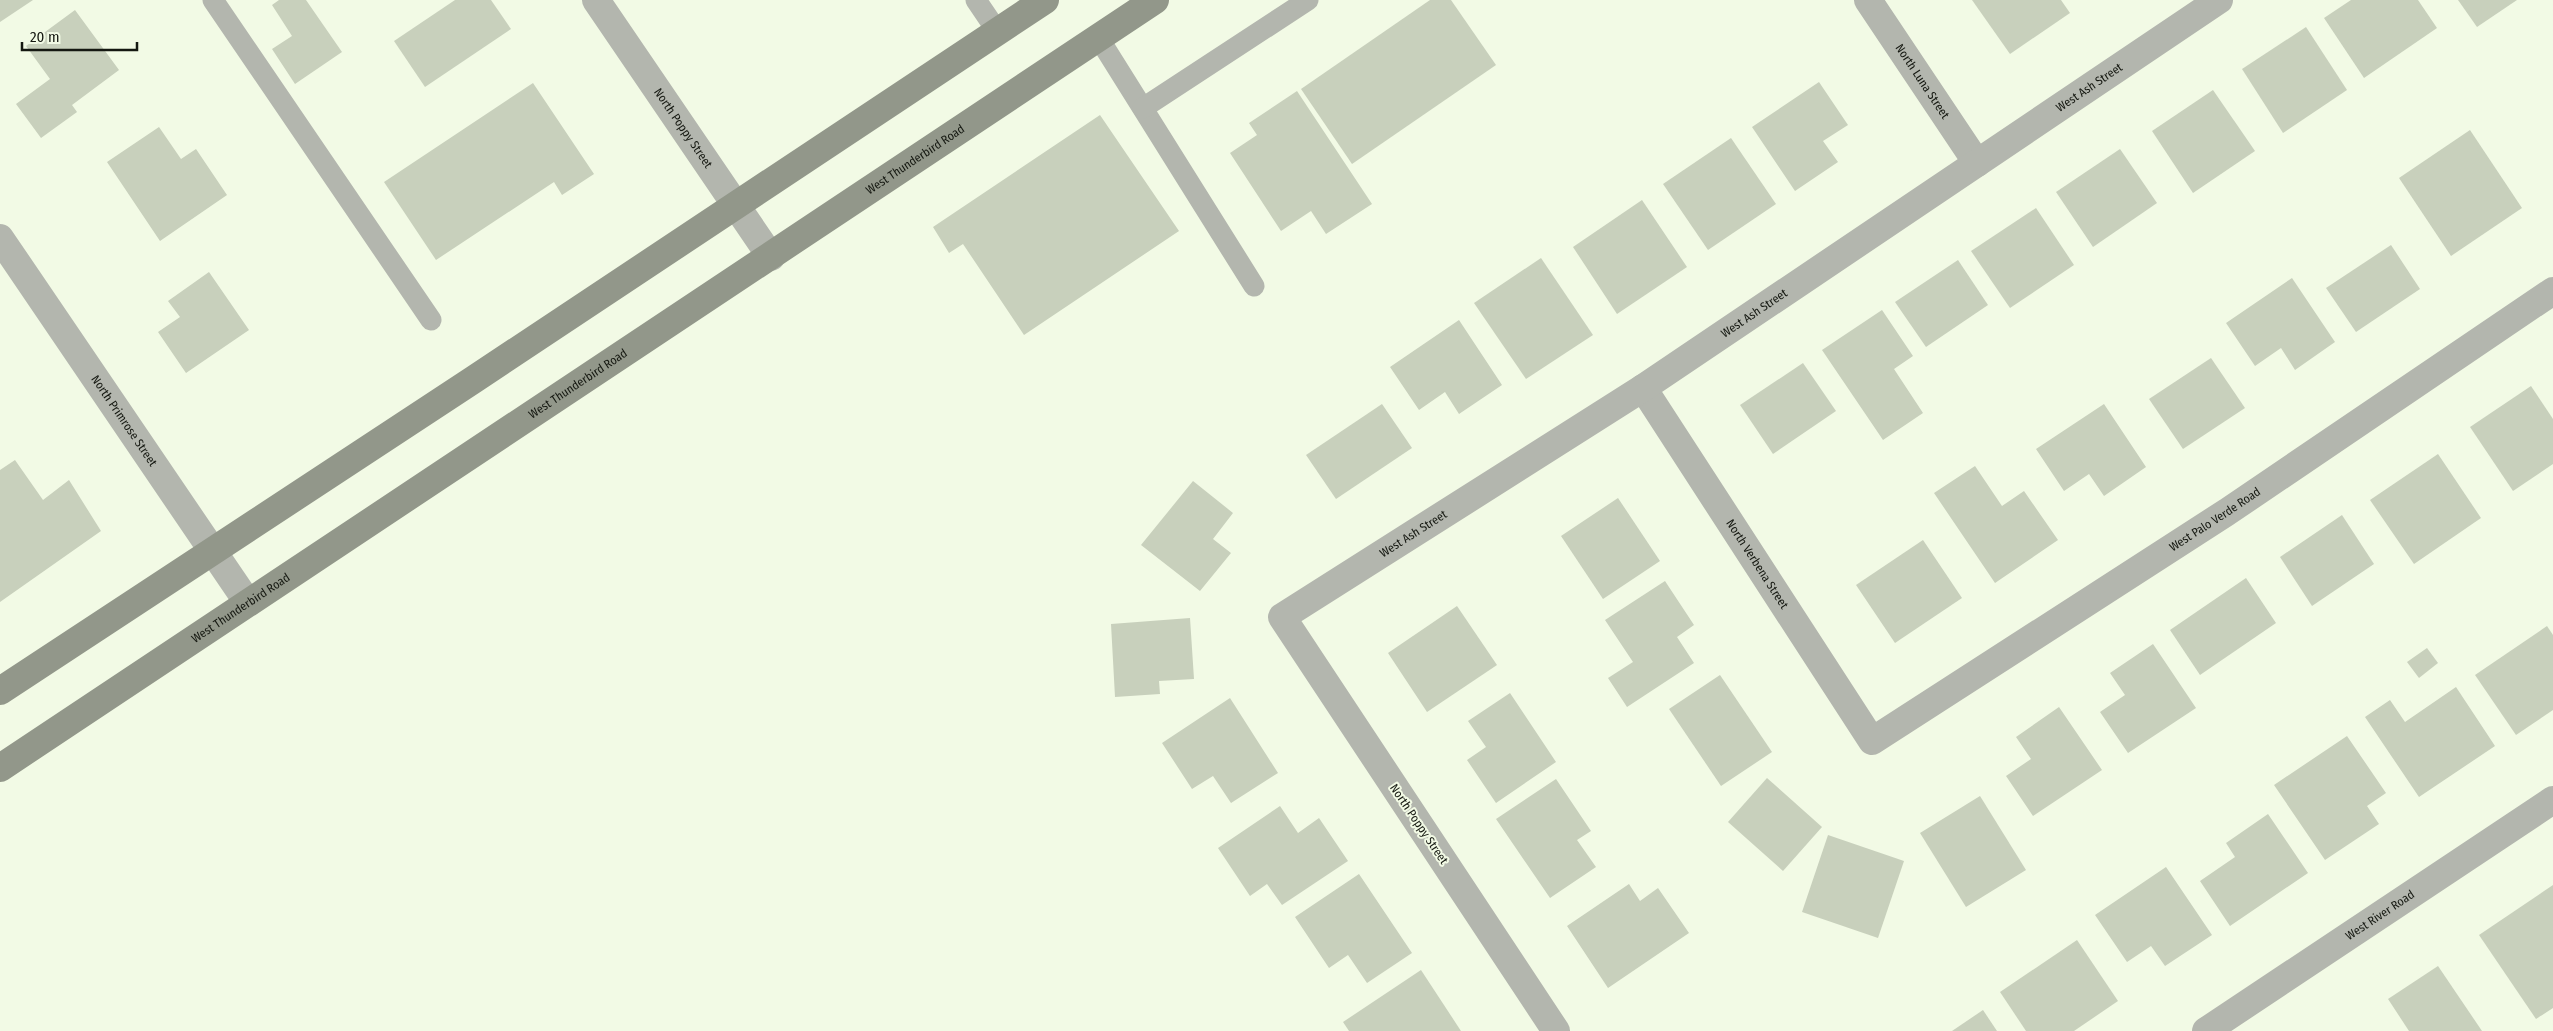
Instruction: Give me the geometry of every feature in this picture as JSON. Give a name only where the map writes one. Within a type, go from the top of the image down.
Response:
[{"type":"main road","points":[[0,691],[1045,0]]},
{"type":"main road","name":"West Thunderbird Road","points":[[0,768],[1155,0]]},
{"type":"street","name":"North Poppy Street","points":[[596,0],[771,257]]},
{"type":"street","name":"North Luna Street","points":[[1868,0],[1977,163]]},
{"type":"street","name":"West Ash Street","points":[[1282,618],[1643,388],[2219,0]]},
{"type":"street","name":"North Primrose Street","points":[[0,238],[248,603]]},
{"type":"street","name":"West Palo Verde Road","points":[[1872,742],[2227,512],[2553,291]]},
{"type":"street","name":"North Verbena Street","points":[[1643,388],[1872,742]]},
{"type":"street","name":"North Poppy Street","points":[[1282,618],[1556,1031]]},
{"type":"street","name":"West River Road","points":[[2206,1031],[2553,800]]},
{"type":"lane","points":[[213,0],[431,320]]},
{"type":"lane","points":[[976,0],[997,31]]},
{"type":"lane","points":[[1143,108],[1308,0]]},
{"type":"lane","points":[[1098,37],[1254,286]]},
{"type":"building","points":[[0,0],[33,0],[0,22]]},
{"type":"building","points":[[279,0],[306,0],[342,52],[295,84],[272,49],[292,36],[272,5]]},
{"type":"building","points":[[455,0],[491,0],[511,29],[425,87],[394,41]]},
{"type":"building","points":[[1430,0],[1451,0],[1496,65],[1352,164],[1301,89]]},
{"type":"building","points":[[1972,0],[2061,0],[2070,13],[2010,54]]},
{"type":"building","points":[[2351,0],[2418,0],[2437,28],[2364,78],[2324,18]]},
{"type":"building","points":[[2458,0],[2517,0],[2477,27]]},
{"type":"building","points":[[75,10],[119,70],[72,105],[77,112],[41,138],[16,104],[50,79],[26,46]]},
{"type":"building","points":[[2306,27],[2347,90],[2283,133],[2242,69]]},
{"type":"building","points":[[1819,82],[1848,125],[1823,141],[1838,162],[1795,191],[1752,127]]},
{"type":"building","points":[[533,83],[594,174],[562,195],[554,182],[436,260],[384,182]]},
{"type":"building","points":[[2213,90],[2255,151],[2193,193],[2152,131]]},
{"type":"building","points":[[1297,91],[1372,204],[1326,234],[1311,211],[1281,231],[1230,153],[1257,135],[1249,123]]},
{"type":"building","points":[[1100,115],[1179,231],[1024,335],[963,244],[949,253],[933,227]]},
{"type":"building","points":[[159,127],[181,159],[196,149],[227,195],[160,241],[107,162]]},
{"type":"building","points":[[2470,130],[2522,208],[2451,256],[2399,178]]},
{"type":"building","points":[[1731,138],[1776,204],[1708,250],[1663,184]]},
{"type":"building","points":[[2120,149],[2157,203],[2093,247],[2056,192]]},
{"type":"building","points":[[1642,200],[1687,267],[1617,314],[1573,247]]},
{"type":"building","points":[[2036,208],[2074,265],[2010,308],[1971,251]]},
{"type":"building","points":[[2391,245],[2420,289],[2356,332],[2326,288]]},
{"type":"building","points":[[1541,258],[1593,335],[1526,379],[1474,303]]},
{"type":"building","points":[[1958,260],[1988,305],[1926,347],[1895,302]]},
{"type":"building","points":[[209,272],[249,330],[186,373],[158,332],[180,317],[168,301]]},
{"type":"building","points":[[2292,278],[2335,342],[2295,370],[2281,348],[2255,366],[2226,323]]},
{"type":"building","points":[[1882,310],[1913,356],[1894,369],[1923,413],[1883,440],[1822,350]]},
{"type":"building","points":[[1459,320],[1502,385],[1459,414],[1445,392],[1419,410],[1390,367]]},
{"type":"building","points":[[2211,358],[2245,408],[2183,449],[2149,399]]},
{"type":"building","points":[[1803,363],[1836,411],[1773,454],[1740,405]]},
{"type":"building","points":[[2531,386],[2553,419],[2553,464],[2513,491],[2470,427]]},
{"type":"building","points":[[1382,404],[1412,448],[1336,499],[1306,455]]},
{"type":"building","points":[[2104,404],[2146,467],[2104,496],[2089,474],[2064,491],[2036,449]]},
{"type":"building","points":[[2438,454],[2481,518],[2414,564],[2370,500]]},
{"type":"building","points":[[15,460],[43,500],[69,480],[101,531],[0,602],[0,470]]},
{"type":"building","points":[[1975,466],[2002,506],[2024,491],[2058,540],[1995,583],[1934,493]]},
{"type":"building","points":[[1193,481],[1233,513],[1213,539],[1231,553],[1200,591],[1141,545]]},
{"type":"building","points":[[1618,498],[1660,561],[1603,599],[1561,536]]},
{"type":"building","points":[[2342,515],[2374,564],[2312,606],[2280,557]]},
{"type":"building","points":[[1923,540],[1962,598],[1895,643],[1856,585]]},
{"type":"building","points":[[2246,578],[2276,623],[2200,675],[2170,630]]},
{"type":"building","points":[[1665,581],[1694,625],[1677,637],[1694,663],[1627,707],[1608,678],[1633,662],[1605,620]]},
{"type":"building","points":[[1457,606],[1497,665],[1427,712],[1388,653]]},
{"type":"building","points":[[1190,618],[1194,679],[1159,681],[1160,694],[1115,697],[1111,624]]},
{"type":"building","points":[[2547,626],[2553,635],[2553,710],[2516,735],[2475,675]]},
{"type":"building","points":[[2153,644],[2196,708],[2128,753],[2100,712],[2125,695],[2110,673]]},
{"type":"building","points":[[2427,648],[2438,663],[2419,678],[2407,662]]},
{"type":"building","points":[[1720,675],[1772,752],[1721,786],[1669,709]]},
{"type":"building","points":[[2456,687],[2495,746],[2419,797],[2365,717],[2390,700],[2405,722]]},
{"type":"building","points":[[1510,693],[1556,762],[1496,803],[1467,760],[1486,747],[1468,721]]},
{"type":"building","points":[[1230,698],[1278,773],[1231,803],[1213,776],[1192,789],[1162,743]]},
{"type":"building","points":[[2059,707],[2102,770],[2033,816],[2006,776],[2031,759],[2016,737]]},
{"type":"building","points":[[2347,736],[2386,793],[2367,806],[2379,824],[2325,860],[2274,785]]},
{"type":"building","points":[[1767,778],[1822,827],[1783,871],[1728,822]]},
{"type":"building","points":[[1556,779],[1591,831],[1577,840],[1596,867],[1550,898],[1496,819]]},
{"type":"building","points":[[1980,796],[2026,870],[1966,907],[1920,833]]},
{"type":"building","points":[[1280,806],[1298,833],[1319,818],[1348,861],[1282,905],[1267,884],[1250,896],[1218,848]]},
{"type":"building","points":[[2268,814],[2308,873],[2230,926],[2200,881],[2235,857],[2226,843]]},
{"type":"building","points":[[1828,835],[1904,861],[1878,938],[1802,912]]},
{"type":"building","points":[[2166,867],[2212,935],[2165,966],[2151,946],[2127,962],[2095,915]]},
{"type":"building","points":[[1359,874],[1412,953],[1367,983],[1348,955],[1329,968],[1295,917]]},
{"type":"building","points":[[1629,884],[1640,901],[1658,888],[1689,933],[1608,988],[1567,926]]},
{"type":"building","points":[[2553,885],[2553,1008],[2536,1019],[2479,935]]},
{"type":"building","points":[[2077,940],[2118,1001],[2074,1031],[2026,1031],[2000,992]]},
{"type":"building","points":[[2438,966],[2482,1031],[2409,1031],[2388,999]]},
{"type":"building","points":[[1421,970],[1461,1031],[1349,1031],[1343,1022]]},
{"type":"building","points":[[1983,1010],[1997,1031],[1952,1031]]}]
